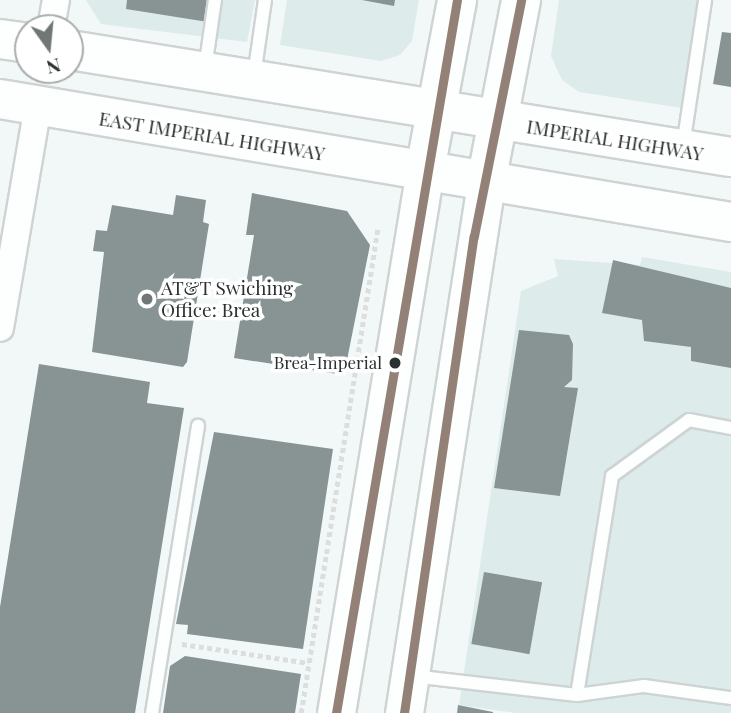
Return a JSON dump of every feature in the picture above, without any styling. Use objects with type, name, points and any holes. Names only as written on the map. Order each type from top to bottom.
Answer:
[{"type":"main road","points":[[336,713],[425,170],[457,0]]},
{"type":"main road","points":[[404,713],[487,177],[500,122],[521,0]]},
{"type":"main road","points":[[84,52],[436,110]]},
{"type":"main road","name":"EAST IMPERIAL HIGHWAY","points":[[0,99],[425,170],[487,177],[731,222]]},
{"type":"main road","name":"IMPERIAL HIGHWAY","points":[[436,110],[731,157]]},
{"type":"street","points":[[0,328],[38,106]]},
{"type":"lane","points":[[205,72],[215,0]]},
{"type":"lane","points":[[254,80],[265,0]]},
{"type":"lane","points":[[682,149],[705,0]]},
{"type":"lane","points":[[577,695],[612,476],[690,420],[731,428]]},
{"type":"lane","points":[[152,713],[198,426]]},
{"type":"lane","points":[[410,675],[577,695],[644,686],[731,698]]},
{"type":"path","points":[[301,713],[378,227]]},
{"type":"path","points":[[164,641],[309,663]]},
{"type":"shaded area","points":[[86,0],[255,0],[247,42],[101,24]]},
{"type":"shaded area","points":[[287,0],[419,0],[412,41],[400,55],[381,61],[280,45]]},
{"type":"shaded area","points":[[559,0],[700,0],[682,108],[579,92],[562,80],[551,56]]},
{"type":"shaded area","points":[[642,257],[731,272],[731,713],[516,713],[459,705],[521,291],[558,276],[554,259],[640,265]]},
{"type":"building","points":[[127,0],[212,0],[208,22],[126,9]]},
{"type":"building","points":[[362,0],[395,0],[394,6]]},
{"type":"building","points":[[722,32],[731,33],[731,87],[713,84]]},
{"type":"building","points":[[252,193],[347,211],[370,245],[344,375],[234,358],[254,235],[246,235]]},
{"type":"building","name":"AT&T Swiching Office: Brea","points":[[176,195],[206,200],[203,222],[209,224],[187,362],[183,367],[92,352],[104,252],[93,251],[96,230],[107,231],[112,205],[173,215]]},
{"type":"building","points":[[613,260],[731,288],[731,368],[691,361],[691,347],[644,341],[642,320],[602,313]]},
{"type":"building","points":[[519,330],[569,335],[573,344],[572,380],[564,387],[578,388],[560,496],[494,488]]},
{"type":"building","points":[[39,364],[150,382],[147,403],[184,408],[135,713],[0,713],[0,607]]},
{"type":"building","points":[[214,432],[333,449],[303,649],[187,634],[188,625],[176,624]]},
{"type":"building","points":[[484,572],[542,582],[529,654],[471,644]]},
{"type":"building","points":[[185,656],[301,674],[295,713],[163,713],[170,666]]},
{"type":"building","points":[[458,705],[493,712],[493,713],[457,713]]},
{"type":"transit line","points":[[336,713],[457,0]]},
{"type":"transit line","points":[[404,713],[474,236],[521,0]]},
{"type":"place","name":"AT&T Swiching Office: Brea","points":[[147,299]]},
{"type":"place","name":"Brea-Imperial","points":[[395,363]]}]
